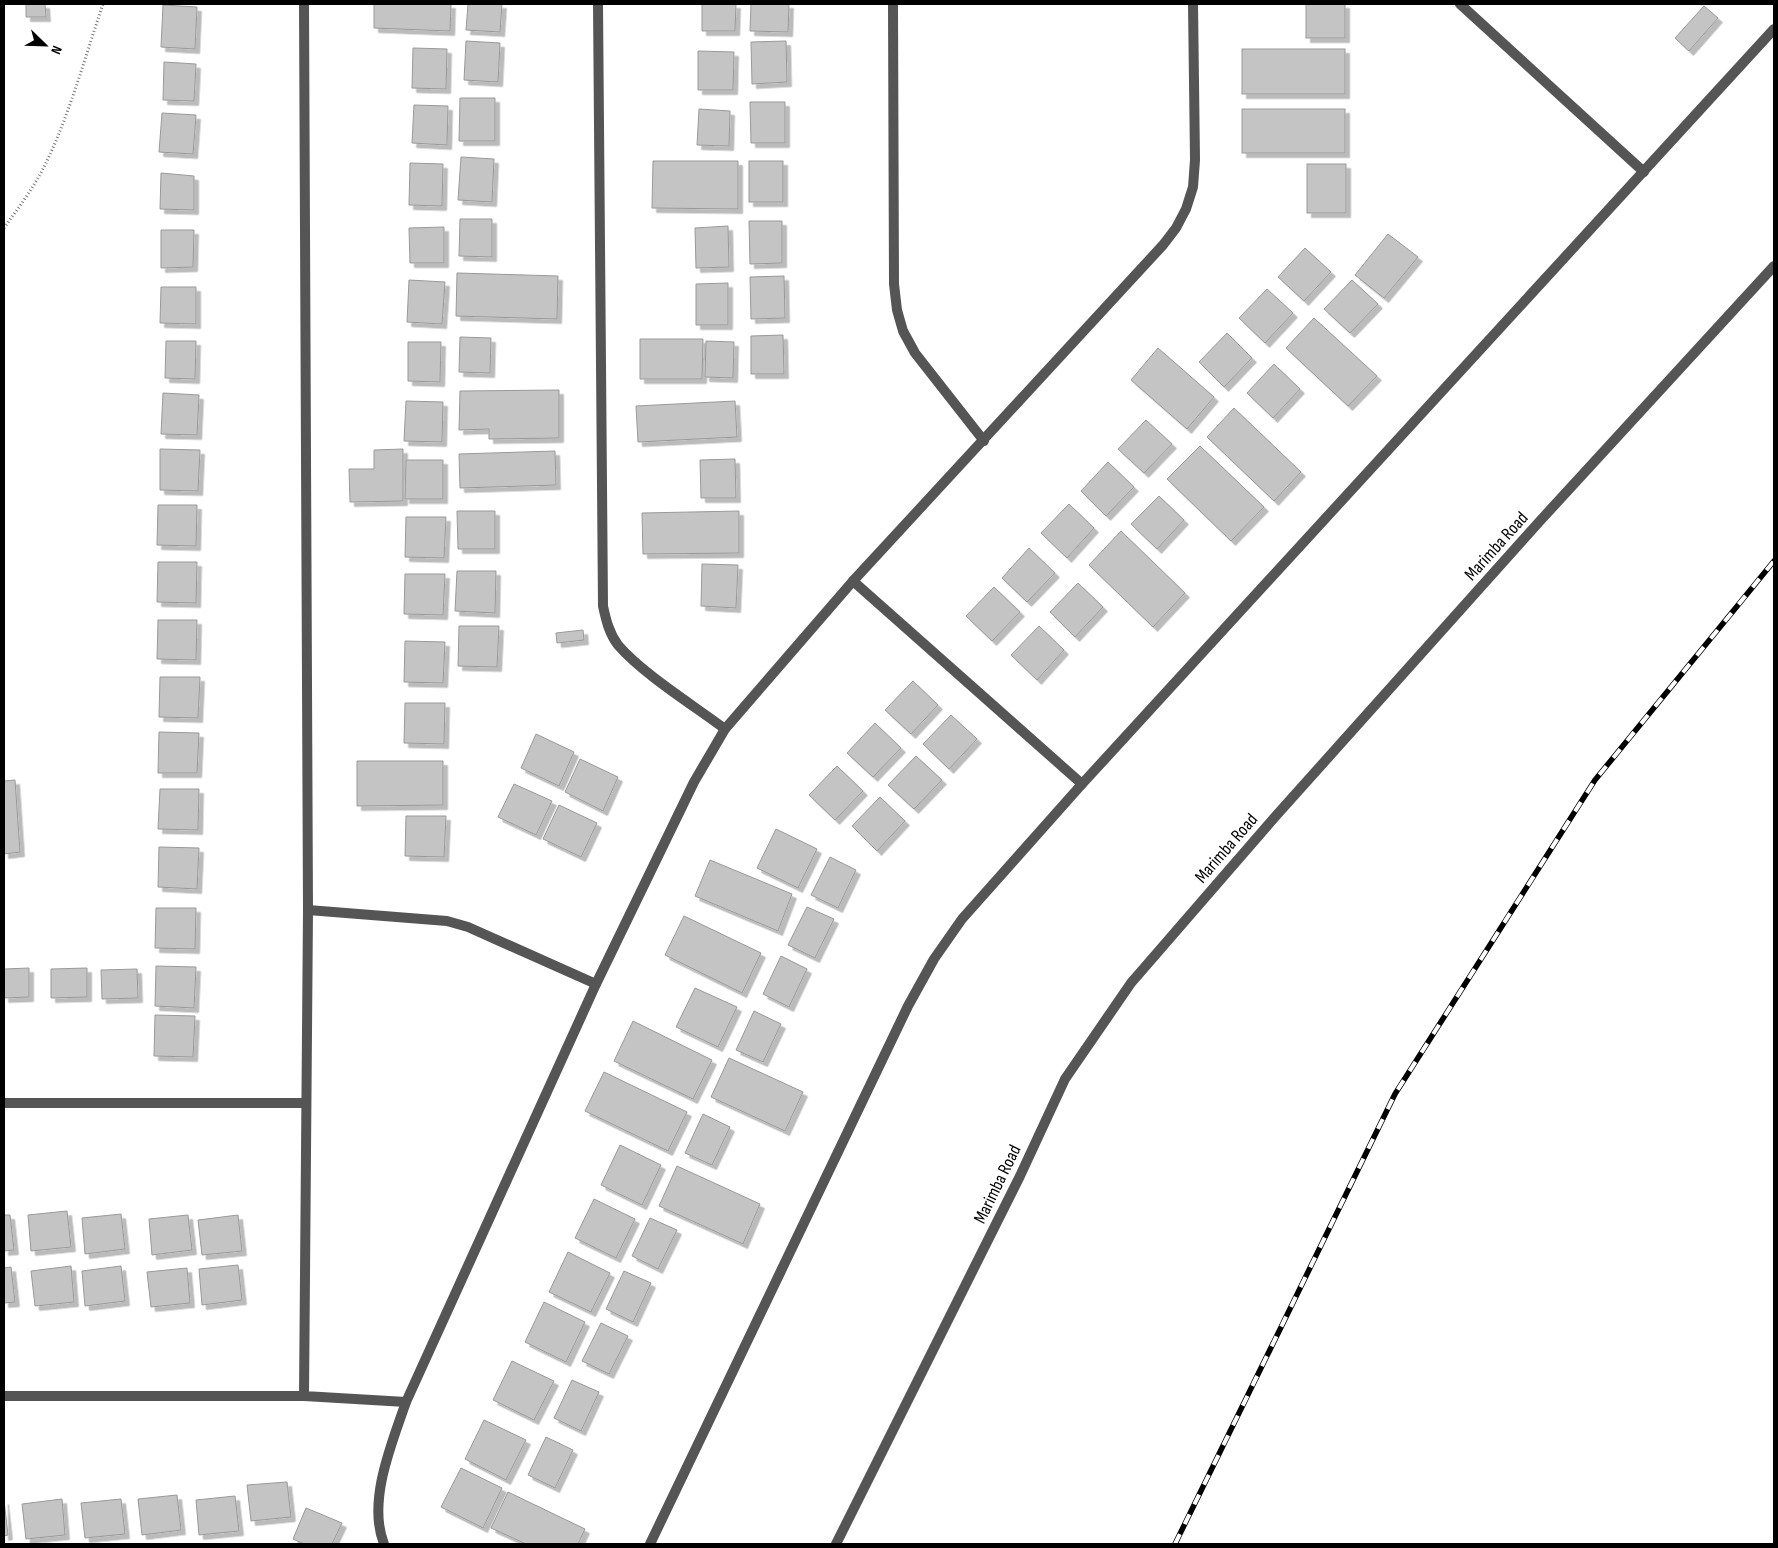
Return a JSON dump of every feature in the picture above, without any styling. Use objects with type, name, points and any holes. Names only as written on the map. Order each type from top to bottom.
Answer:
[{"type":"street","points":[[304,4],[308,910],[304,1396]]},
{"type":"street","points":[[598,4],[603,606],[607,627],[617,644],[628,655],[725,729]]},
{"type":"street","points":[[893,4],[894,284],[897,310],[903,331],[915,353],[984,441]]},
{"type":"street","points":[[384,1544],[379,1515],[381,1484],[388,1452],[406,1402],[596,984],[690,790],[725,729],[854,581],[1162,245],[1176,228],[1186,209],[1193,187],[1195,160],[1193,4]]},
{"type":"street","points":[[1460,4],[1644,172]]},
{"type":"street","points":[[650,1544],[908,1006],[934,959],[962,919],[1082,784],[1774,29]]},
{"type":"street","name":"Marimba Road","points":[[836,1544],[1020,1176],[1065,1079],[1131,983],[1274,818],[1546,515],[1774,266]]},
{"type":"street","points":[[854,581],[1082,784]]},
{"type":"street","points":[[308,910],[447,921],[468,927],[596,984]]},
{"type":"street","points":[[4,1103],[305,1103]]},
{"type":"street","points":[[4,1396],[304,1396],[406,1402]]},
{"type":"path","points":[[4,228],[26,197],[52,149],[103,4]]},
{"type":"building","points":[[26,4],[45,4],[46,17],[26,17]]},
{"type":"building","points":[[374,4],[451,4],[450,31],[374,28]]},
{"type":"building","points":[[468,4],[502,4],[500,32],[466,30]]},
{"type":"building","points":[[702,4],[736,4],[735,31],[702,31]]},
{"type":"building","points":[[751,4],[789,4],[788,32],[750,31]]},
{"type":"building","points":[[1306,4],[1345,4],[1345,38],[1306,38]]},
{"type":"building","points":[[163,5],[197,7],[195,49],[161,47]]},
{"type":"building","points":[[1704,6],[1718,18],[1689,51],[1675,38]]},
{"type":"building","points":[[466,41],[500,43],[498,82],[464,80]]},
{"type":"building","points":[[786,41],[787,82],[752,84],[751,42]]},
{"type":"building","points":[[413,48],[447,49],[446,89],[412,88]]},
{"type":"building","points":[[1242,49],[1345,49],[1345,94],[1242,94]]},
{"type":"building","points":[[698,51],[734,52],[733,90],[698,90]]},
{"type":"building","points":[[164,62],[196,64],[194,101],[163,100]]},
{"type":"building","points":[[460,98],[495,98],[495,141],[459,141]]},
{"type":"building","points":[[750,102],[785,102],[785,143],[751,143]]},
{"type":"building","points":[[414,105],[448,106],[447,145],[412,143]]},
{"type":"building","points":[[699,109],[730,111],[729,146],[697,145]]},
{"type":"building","points":[[1242,109],[1345,109],[1345,153],[1242,153]]},
{"type":"building","points":[[162,113],[196,115],[193,154],[159,152]]},
{"type":"building","points":[[461,157],[494,159],[492,202],[458,200]]},
{"type":"building","points":[[653,161],[738,161],[738,209],[652,208]]},
{"type":"building","points":[[749,161],[783,161],[783,202],[749,202]]},
{"type":"building","points":[[410,163],[443,164],[442,206],[409,205]]},
{"type":"building","points":[[1307,164],[1346,164],[1346,213],[1307,213]]},
{"type":"building","points":[[161,173],[194,176],[194,210],[160,209]]},
{"type":"building","points":[[460,219],[492,219],[492,257],[459,256]]},
{"type":"building","points":[[749,221],[782,221],[782,263],[750,264]]},
{"type":"building","points":[[728,226],[729,267],[696,268],[695,228]]},
{"type":"building","points":[[444,227],[444,263],[410,263],[409,228]]},
{"type":"building","points":[[161,230],[194,230],[193,267],[161,268]]},
{"type":"building","points":[[1388,234],[1418,257],[1384,298],[1355,275]]},
{"type":"building","points":[[1305,248],[1331,272],[1304,301],[1278,277]]},
{"type":"building","points":[[457,273],[558,276],[557,319],[456,316]]},
{"type":"building","points":[[784,276],[785,318],[751,319],[750,277]]},
{"type":"building","points":[[409,280],[445,282],[442,324],[407,322]]},
{"type":"building","points":[[1352,280],[1378,304],[1350,333],[1324,309]]},
{"type":"building","points":[[728,283],[728,325],[696,325],[696,284]]},
{"type":"building","points":[[161,287],[196,287],[196,324],[160,323]]},
{"type":"building","points":[[1267,289],[1293,313],[1265,343],[1239,318]]},
{"type":"building","points":[[1314,318],[1377,376],[1348,406],[1286,348]]},
{"type":"building","points":[[1227,333],[1252,358],[1224,387],[1199,362]]},
{"type":"building","points":[[783,335],[784,374],[751,374],[751,336]]},
{"type":"building","points":[[460,337],[491,338],[490,373],[459,372]]},
{"type":"building","points":[[640,339],[703,339],[702,379],[640,379]]},
{"type":"building","points":[[166,341],[196,341],[195,379],[165,378]]},
{"type":"building","points":[[706,341],[734,342],[733,378],[705,377]]},
{"type":"building","points":[[408,342],[441,342],[440,382],[408,381]]},
{"type":"building","points":[[1158,348],[1214,397],[1187,429],[1131,380]]},
{"type":"building","points":[[1274,364],[1300,389],[1273,418],[1247,393]]},
{"type":"building","points":[[559,390],[559,438],[489,439],[489,429],[459,430],[460,391]]},
{"type":"building","points":[[163,393],[199,395],[197,435],[161,434]]},
{"type":"building","points":[[406,401],[443,402],[442,442],[404,441]]},
{"type":"building","points":[[735,401],[737,437],[638,442],[636,406]]},
{"type":"building","points":[[1234,408],[1301,472],[1274,501],[1207,437]]},
{"type":"building","points":[[1146,420],[1172,444],[1144,473],[1118,449]]},
{"type":"building","points":[[1200,446],[1264,507],[1231,541],[1167,479]]},
{"type":"building","points":[[160,449],[200,450],[198,491],[160,490]]},
{"type":"building","points":[[403,449],[403,501],[350,502],[349,469],[374,469],[374,450]]},
{"type":"building","points":[[555,451],[556,485],[460,488],[459,454]]},
{"type":"building","points":[[735,459],[736,498],[701,498],[700,460]]},
{"type":"building","points":[[406,460],[443,460],[443,499],[405,499]]},
{"type":"building","points":[[1108,462],[1134,487],[1106,516],[1081,491]]},
{"type":"building","points":[[1159,496],[1184,520],[1157,549],[1131,524]]},
{"type":"building","points":[[1069,504],[1094,528],[1067,558],[1041,533]]},
{"type":"building","points":[[158,505],[197,505],[196,546],[157,545]]},
{"type":"building","points":[[457,511],[495,511],[495,549],[458,549]]},
{"type":"building","points":[[739,511],[739,553],[643,554],[642,513]]},
{"type":"building","points":[[406,517],[446,517],[444,558],[405,557]]},
{"type":"building","points":[[1121,531],[1185,593],[1153,627],[1089,565]]},
{"type":"building","points":[[1029,548],[1055,573],[1027,602],[1002,578]]},
{"type":"building","points":[[158,562],[197,562],[196,603],[157,602]]},
{"type":"building","points":[[702,564],[738,565],[736,608],[701,606]]},
{"type":"building","points":[[457,571],[496,571],[495,613],[455,611]]},
{"type":"building","points":[[405,574],[445,574],[443,615],[404,614]]},
{"type":"building","points":[[1078,583],[1103,607],[1075,637],[1050,612]]},
{"type":"building","points":[[994,587],[1020,612],[992,641],[966,616]]},
{"type":"building","points":[[158,620],[197,620],[196,660],[157,659]]},
{"type":"building","points":[[459,626],[499,626],[497,667],[458,666]]},
{"type":"building","points":[[1039,626],[1064,650],[1037,680],[1011,655]]},
{"type":"building","points":[[583,630],[584,640],[557,643],[556,633]]},
{"type":"building","points":[[405,641],[445,642],[443,683],[404,682]]},
{"type":"building","points":[[160,677],[200,677],[198,718],[159,717]]},
{"type":"building","points":[[913,681],[938,705],[911,734],[885,710]]},
{"type":"building","points":[[405,703],[445,703],[444,744],[404,743]]},
{"type":"building","points":[[951,715],[977,739],[949,769],[923,744]]},
{"type":"building","points":[[875,723],[901,748],[873,777],[847,753]]},
{"type":"building","points":[[159,732],[199,733],[197,773],[158,773]]},
{"type":"building","points":[[536,734],[574,752],[559,786],[521,768]]},
{"type":"building","points":[[916,756],[942,780],[914,809],[888,785]]},
{"type":"building","points":[[580,759],[618,777],[603,811],[565,792]]},
{"type":"building","points":[[357,761],[443,761],[443,805],[357,806]]},
{"type":"building","points":[[837,766],[863,791],[835,820],[809,795]]},
{"type":"building","points":[[15,780],[20,852],[4,854],[4,781]]},
{"type":"building","points":[[514,784],[552,801],[536,835],[498,817]]},
{"type":"building","points":[[160,789],[199,789],[198,830],[158,829]]},
{"type":"building","points":[[880,797],[905,821],[877,851],[852,826]]},
{"type":"building","points":[[559,805],[597,823],[581,857],[543,839]]},
{"type":"building","points":[[406,816],[446,816],[444,857],[405,856]]},
{"type":"building","points":[[776,829],[817,849],[798,888],[757,868]]},
{"type":"building","points":[[159,847],[199,848],[197,889],[158,887]]},
{"type":"building","points":[[830,857],[856,870],[838,908],[811,895]]},
{"type":"building","points":[[710,860],[792,894],[778,931],[695,896]]},
{"type":"building","points":[[807,907],[834,919],[815,958],[788,945]]},
{"type":"building","points":[[156,908],[196,908],[195,949],[155,948]]},
{"type":"building","points":[[684,916],[761,953],[742,993],[665,955]]},
{"type":"building","points":[[781,956],[807,969],[789,1007],[763,994]]},
{"type":"building","points":[[156,966],[196,967],[194,1008],[155,1006]]},
{"type":"building","points":[[29,968],[29,997],[4,998],[4,969]]},
{"type":"building","points":[[87,968],[87,997],[51,998],[51,969]]},
{"type":"building","points":[[137,969],[138,998],[102,999],[101,970]]},
{"type":"building","points":[[695,988],[737,1007],[718,1047],[676,1027]]},
{"type":"building","points":[[754,1011],[781,1024],[763,1062],[736,1050]]},
{"type":"building","points":[[155,1015],[195,1016],[193,1057],[154,1056]]},
{"type":"building","points":[[633,1021],[712,1060],[693,1099],[614,1061]]},
{"type":"building","points":[[729,1058],[803,1092],[785,1131],[711,1097]]},
{"type":"building","points":[[604,1072],[687,1112],[668,1151],[585,1111]]},
{"type":"building","points":[[703,1114],[730,1127],[712,1165],[685,1153]]},
{"type":"building","points":[[620,1145],[661,1165],[642,1205],[601,1185]]},
{"type":"building","points":[[677,1166],[760,1204],[743,1244],[659,1206]]},
{"type":"building","points":[[594,1199],[635,1219],[616,1258],[575,1238]]},
{"type":"building","points":[[67,1211],[71,1247],[31,1251],[28,1215]]},
{"type":"building","points":[[121,1214],[125,1249],[85,1254],[82,1218]]},
{"type":"building","points":[[4,1215],[10,1215],[14,1250],[4,1251]]},
{"type":"building","points":[[188,1215],[192,1250],[152,1255],[149,1219]]},
{"type":"building","points":[[238,1215],[242,1251],[202,1255],[198,1220]]},
{"type":"building","points":[[650,1218],[677,1230],[658,1269],[632,1256]]},
{"type":"building","points":[[568,1252],[610,1273],[591,1312],[549,1292]]},
{"type":"building","points":[[238,1265],[242,1300],[202,1305],[199,1269]]},
{"type":"building","points":[[71,1266],[74,1302],[35,1306],[31,1271]]},
{"type":"building","points":[[121,1266],[125,1301],[85,1306],[82,1271]]},
{"type":"building","points":[[11,1267],[15,1302],[4,1303],[4,1268]]},
{"type":"building","points":[[187,1268],[190,1303],[151,1307],[147,1272]]},
{"type":"building","points":[[624,1271],[651,1283],[633,1322],[606,1309]]},
{"type":"building","points":[[544,1302],[585,1322],[566,1362],[525,1342]]},
{"type":"building","points":[[601,1323],[628,1336],[609,1374],[582,1361]]},
{"type":"building","points":[[512,1361],[554,1381],[534,1420],[493,1400]]},
{"type":"building","points":[[572,1380],[599,1392],[581,1431],[554,1418]]},
{"type":"building","points":[[484,1420],[526,1440],[506,1480],[465,1459]]},
{"type":"building","points":[[546,1437],[573,1450],[555,1488],[528,1475]]},
{"type":"building","points":[[461,1468],[502,1488],[483,1528],[441,1507]]},
{"type":"building","points":[[287,1482],[291,1517],[251,1521],[247,1485]]},
{"type":"building","points":[[508,1492],[585,1529],[578,1544],[526,1544],[491,1528]]},
{"type":"building","points":[[177,1495],[181,1530],[142,1535],[138,1499]]},
{"type":"building","points":[[235,1496],[239,1531],[199,1535],[196,1500]]},
{"type":"building","points":[[62,1499],[65,1535],[26,1539],[22,1504]]},
{"type":"building","points":[[121,1499],[125,1534],[85,1538],[81,1503]]},
{"type":"building","points":[[4,1500],[8,1535],[4,1536]]},
{"type":"building","points":[[306,1508],[342,1523],[332,1544],[304,1544],[293,1539]]},
{"type":"railway","points":[[1175,1544],[1395,1094],[1595,780],[1774,561]]}]
